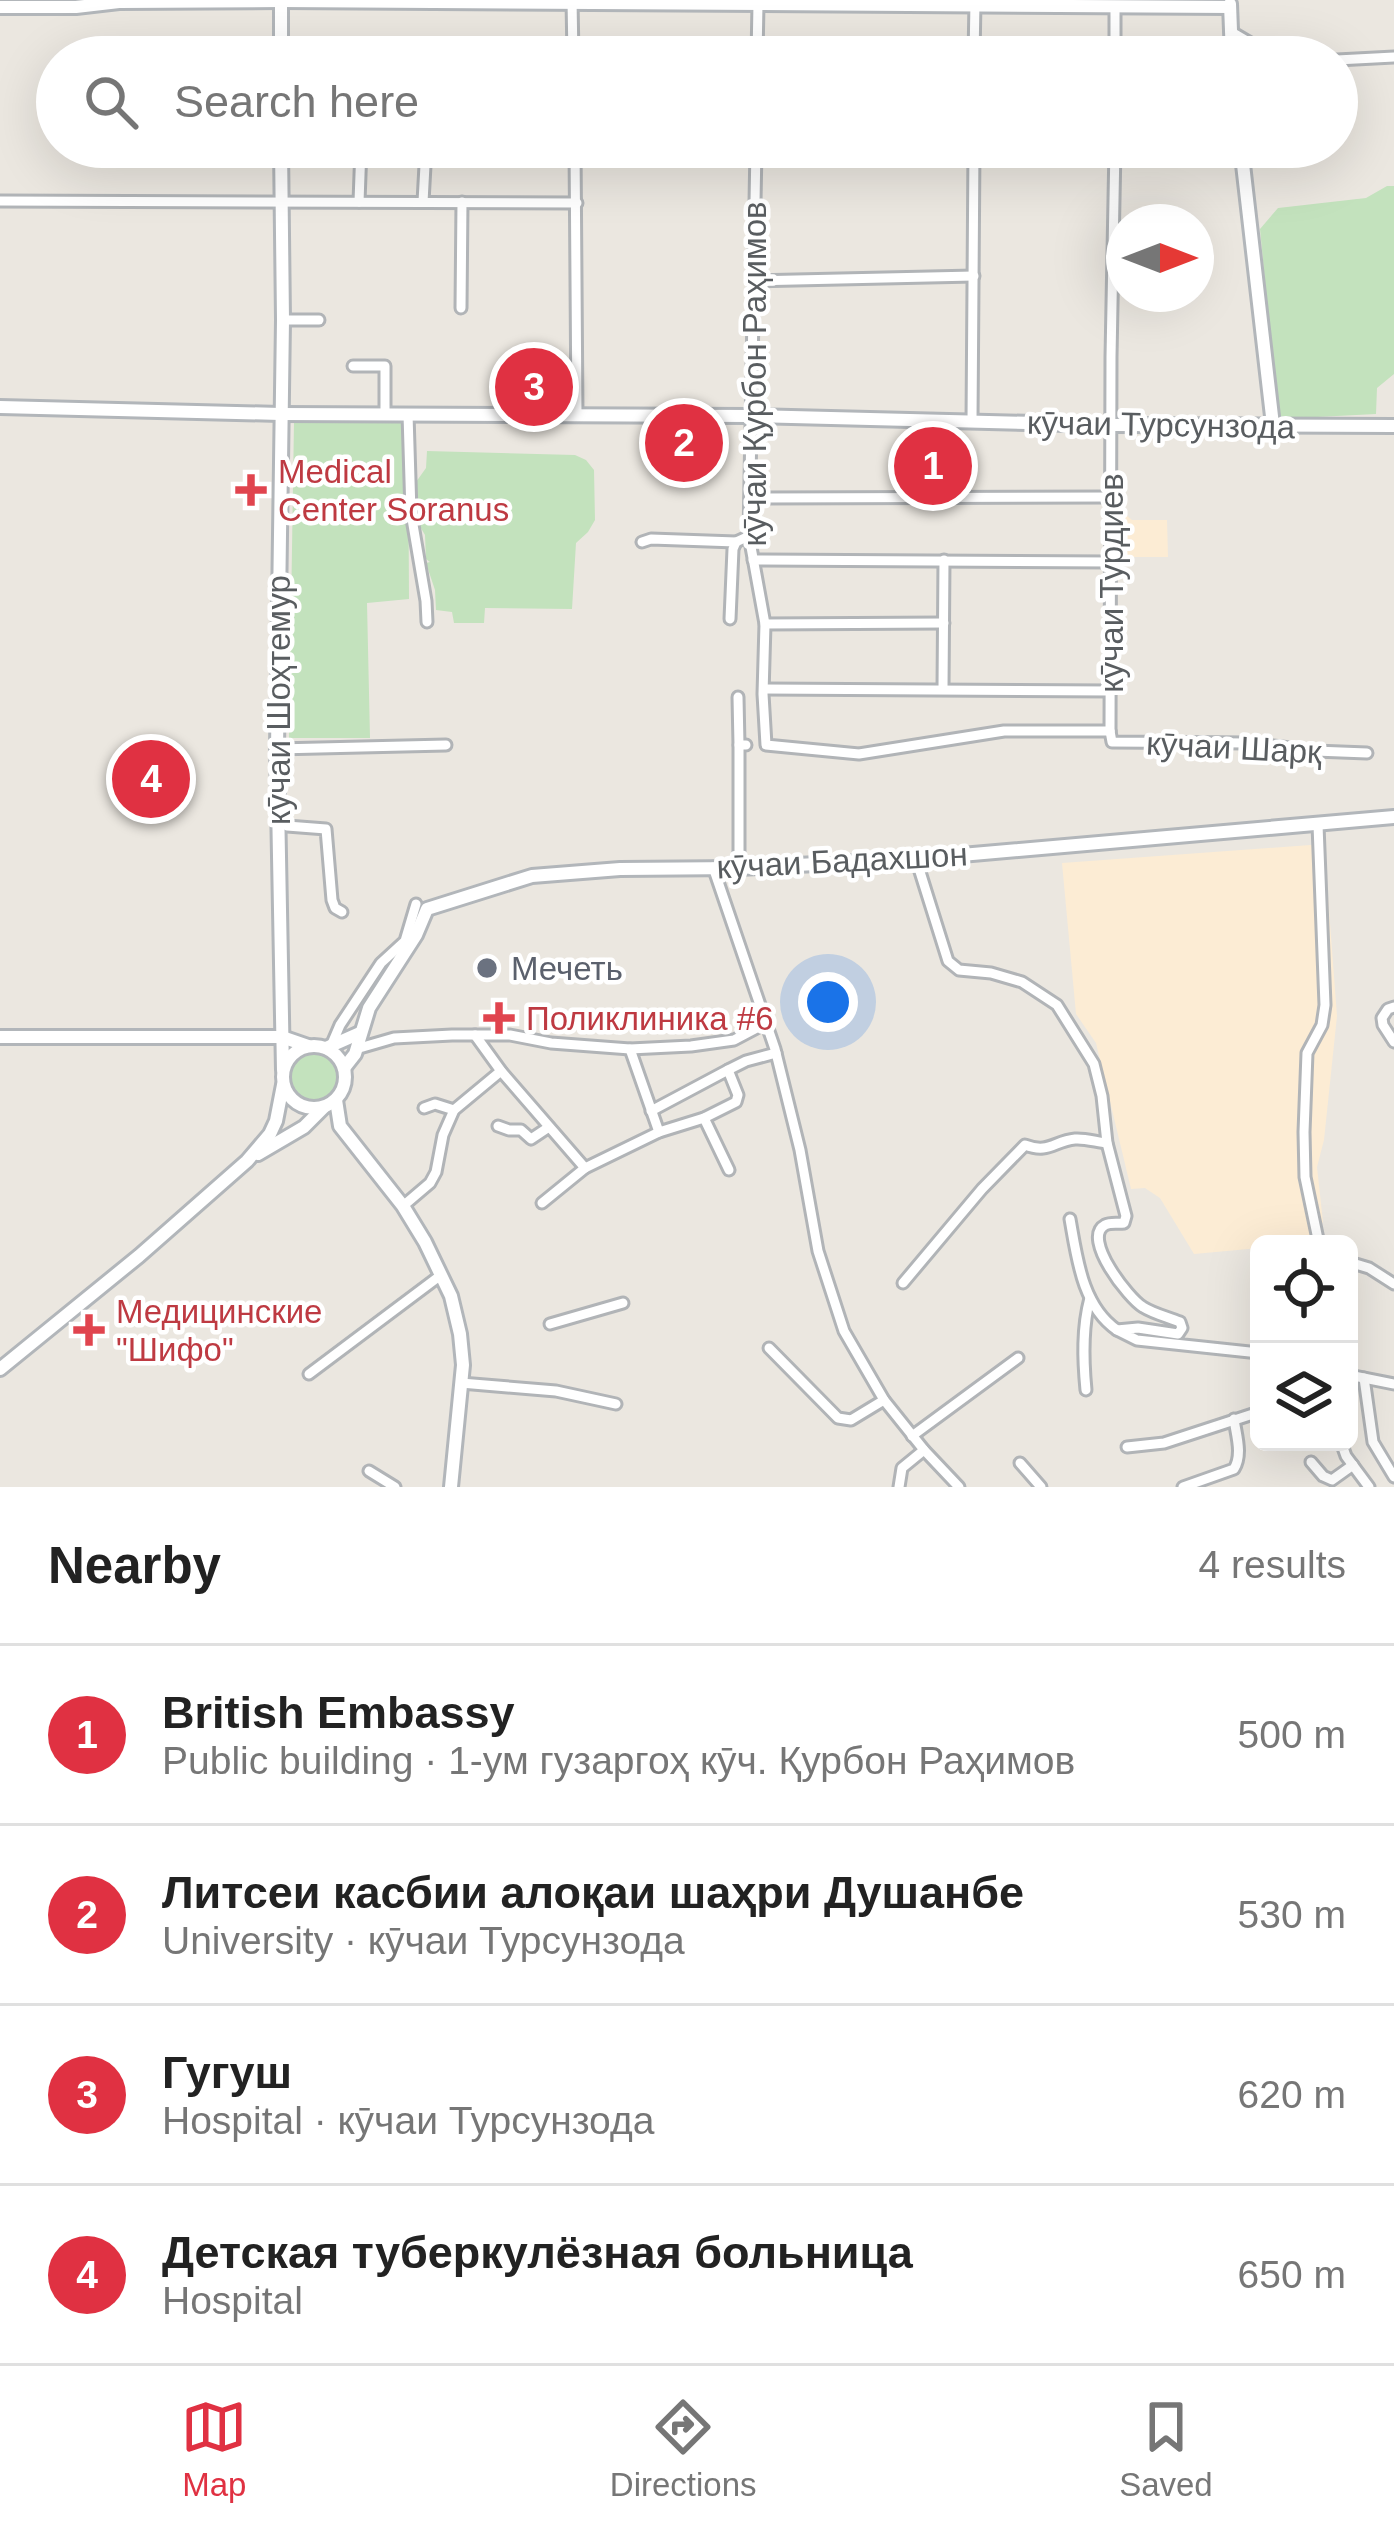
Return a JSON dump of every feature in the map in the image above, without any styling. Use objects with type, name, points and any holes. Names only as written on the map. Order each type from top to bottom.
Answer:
[{"type":"main road","points":[[281,1],[281,36]]},
{"type":"main road","points":[[0,7],[281,1],[1230,4],[1230,36]]},
{"type":"main road","name":"кӯчаи Шоҳтемур","points":[[281,168],[277,749],[283,1078]]},
{"type":"main road","points":[[1243,168],[1273,425]]},
{"type":"main road","name":"кӯчаи Турсунзода","points":[[0,407],[1394,426]]},
{"type":"main road","name":"кӯчаи Бадахшон","points":[[344,1068],[375,997],[416,935],[427,909],[532,876],[916,859],[1394,817]]},
{"type":"main road","points":[[0,1037],[282,1037],[329,1047],[361,1028]]},
{"type":"main road","points":[[0,1369],[140,1256],[247,1161],[270,1134],[291,1054],[308,1046]]},
{"type":"main road","points":[[247,1161],[304,1126],[344,1085],[344,1068],[329,1047]]},
{"type":"main road","points":[[283,1078],[289,1097],[299,1105],[311,1109],[330,1103]]},
{"type":"main road","points":[[330,1103],[340,1126],[403,1206],[451,1296],[460,1334],[461,1383],[451,1487]]},
{"type":"main road","points":[[304,1126],[328,1118],[340,1126]]},
{"type":"street","points":[[572,1],[573,36]]},
{"type":"street","points":[[974,36],[975,2]]},
{"type":"street","points":[[757,36],[758,4]]},
{"type":"street","points":[[1110,4],[1113,36]]},
{"type":"street","points":[[1230,31],[1238,36]]},
{"type":"street","points":[[1358,59],[1394,57]]},
{"type":"street","points":[[359,202],[360,168]]},
{"type":"street","points":[[423,202],[425,168]]},
{"type":"street","points":[[576,168],[578,413]]},
{"type":"street","name":"кӯчаи Қурбон Раҳимов","points":[[755,168],[749,536],[765,624],[766,745],[859,754],[1004,731],[1110,731]]},
{"type":"street","points":[[972,421],[974,168]]},
{"type":"street","name":"кӯчаи Турдиев","points":[[1110,731],[1115,168]]},
{"type":"street","points":[[0,201],[577,202]]},
{"type":"street","points":[[460,308],[463,202]]},
{"type":"street","points":[[752,281],[974,276]]},
{"type":"street","points":[[283,320],[319,320]]},
{"type":"street","points":[[353,366],[385,366],[385,414]]},
{"type":"street","points":[[409,414],[410,513],[427,622]]},
{"type":"street","points":[[750,498],[1111,497]]},
{"type":"street","points":[[642,542],[736,542],[749,536]]},
{"type":"street","name":"кӯчаи Қурбон Раҳимов","points":[[730,619],[736,542]]},
{"type":"street","points":[[753,560],[1111,562]]},
{"type":"street","points":[[944,560],[944,688]]},
{"type":"street","points":[[765,624],[944,623]]},
{"type":"street","points":[[764,688],[1111,691]]},
{"type":"street","points":[[738,697],[742,745],[739,868]]},
{"type":"street","name":"кӯчаи Шарқ","points":[[1110,731],[1112,742],[1249,742],[1315,752],[1367,753]]},
{"type":"street","points":[[277,749],[446,745]]},
{"type":"street","points":[[1317,1235],[1305,1177],[1304,1132],[1307,1053],[1322,1024],[1325,1005],[1318,825]]},
{"type":"street","points":[[287,826],[326,829],[332,900],[342,912]]},
{"type":"street","points":[[916,859],[944,951],[954,967],[1022,982],[1040,992],[1057,1005],[1094,1064],[1126,1220],[1101,1228],[1104,1258],[1115,1279],[1141,1306],[1180,1322],[1182,1328],[1178,1334],[1117,1330]]},
{"type":"street","points":[[713,867],[776,1053],[818,1251],[844,1331],[884,1400],[959,1487]]},
{"type":"street","points":[[329,1047],[381,963],[405,941],[416,904]]},
{"type":"street","points":[[1394,1007],[1382,1018],[1394,1042]]},
{"type":"street","points":[[356,1049],[394,1038],[476,1035],[630,1049],[691,1046],[734,1040],[766,1023]]},
{"type":"street","points":[[476,1035],[585,1168]]},
{"type":"street","points":[[630,1049],[659,1132]]},
{"type":"street","points":[[650,1112],[746,1060],[776,1053]]},
{"type":"street","points":[[542,1203],[585,1168],[738,1099],[728,1070]]},
{"type":"street","points":[[403,1206],[436,1172],[454,1110],[501,1071]]},
{"type":"street","points":[[424,1108],[435,1104],[454,1110]]},
{"type":"street","points":[[704,1118],[729,1170]]},
{"type":"street","points":[[498,1126],[521,1130],[531,1139],[549,1127]]},
{"type":"street","points":[[903,1283],[1025,1145],[1052,1148],[1074,1138],[1107,1143]]},
{"type":"street","points":[[1070,1220],[1090,1298],[1102,1318],[1117,1330],[1137,1340],[1250,1352]]},
{"type":"street","points":[[1358,1265],[1394,1284]]},
{"type":"street","points":[[309,1374],[441,1275]]},
{"type":"street","points":[[1086,1390],[1085,1318],[1090,1298]]},
{"type":"street","points":[[550,1324],[623,1304]]},
{"type":"street","points":[[769,1348],[838,1418],[851,1420],[884,1400]]},
{"type":"street","points":[[912,1436],[1018,1358]]},
{"type":"street","points":[[1358,1377],[1394,1384]]},
{"type":"street","points":[[1364,1378],[1373,1442],[1394,1477]]},
{"type":"street","points":[[461,1383],[556,1391],[616,1404]]},
{"type":"street","points":[[1127,1447],[1164,1444],[1250,1414]]},
{"type":"street","points":[[1183,1487],[1234,1468],[1239,1451],[1234,1418]]},
{"type":"street","points":[[899,1487],[902,1468],[924,1450]]},
{"type":"street","points":[[1344,1451],[1369,1487]]},
{"type":"street","points":[[1311,1462],[1332,1480],[1353,1466]]},
{"type":"street","points":[[1020,1463],[1041,1487]]},
{"type":"street","points":[[369,1472],[395,1487]]},
{"type":"shaded area","points":[[1115,505],[1132,520],[1167,520],[1168,557],[1117,557]]},
{"type":"shaded area","points":[[1324,844],[1337,1016],[1317,1167],[1323,1222],[1314,1235],[1250,1235],[1250,1249],[1194,1254],[1160,1198],[1145,1188],[1131,1189],[1096,1043],[1076,1014],[1062,863]]},
{"type":"green space","points":[[1394,186],[1394,374],[1377,388],[1376,414],[1278,419],[1260,229],[1278,208],[1366,198]]},
{"type":"green space","points":[[294,422],[408,422],[409,599],[367,603],[370,738],[289,738]]},
{"type":"green space","points":[[427,451],[575,455],[586,460],[594,470],[595,520],[576,543],[572,609],[485,608],[484,623],[454,623],[452,612],[436,610],[415,499]]},
{"type":"green space","points":[[313,1053],[330,1061],[338,1078],[330,1095],[313,1103],[296,1095],[288,1078],[296,1061]]},
{"type":"place","name":"Гугуш","points":[[534,387]]},
{"type":"place","name":"Литсеи касбии алоқаи шаҳри Душанбе","points":[[684,443]]},
{"type":"place","name":"British Embassy","points":[[933,466]]},
{"type":"place","name":"Medical Center Soranus","points":[[251,490]]},
{"type":"place","name":"Детская туберкулёзная больница","points":[[151,779]]},
{"type":"place","name":"Мечеть","points":[[487,968]]},
{"type":"place","name":"Поликлиника #6","points":[[499,1018]]},
{"type":"place","name":"Медицинские \"Шифо\"","points":[[89,1330]]}]
